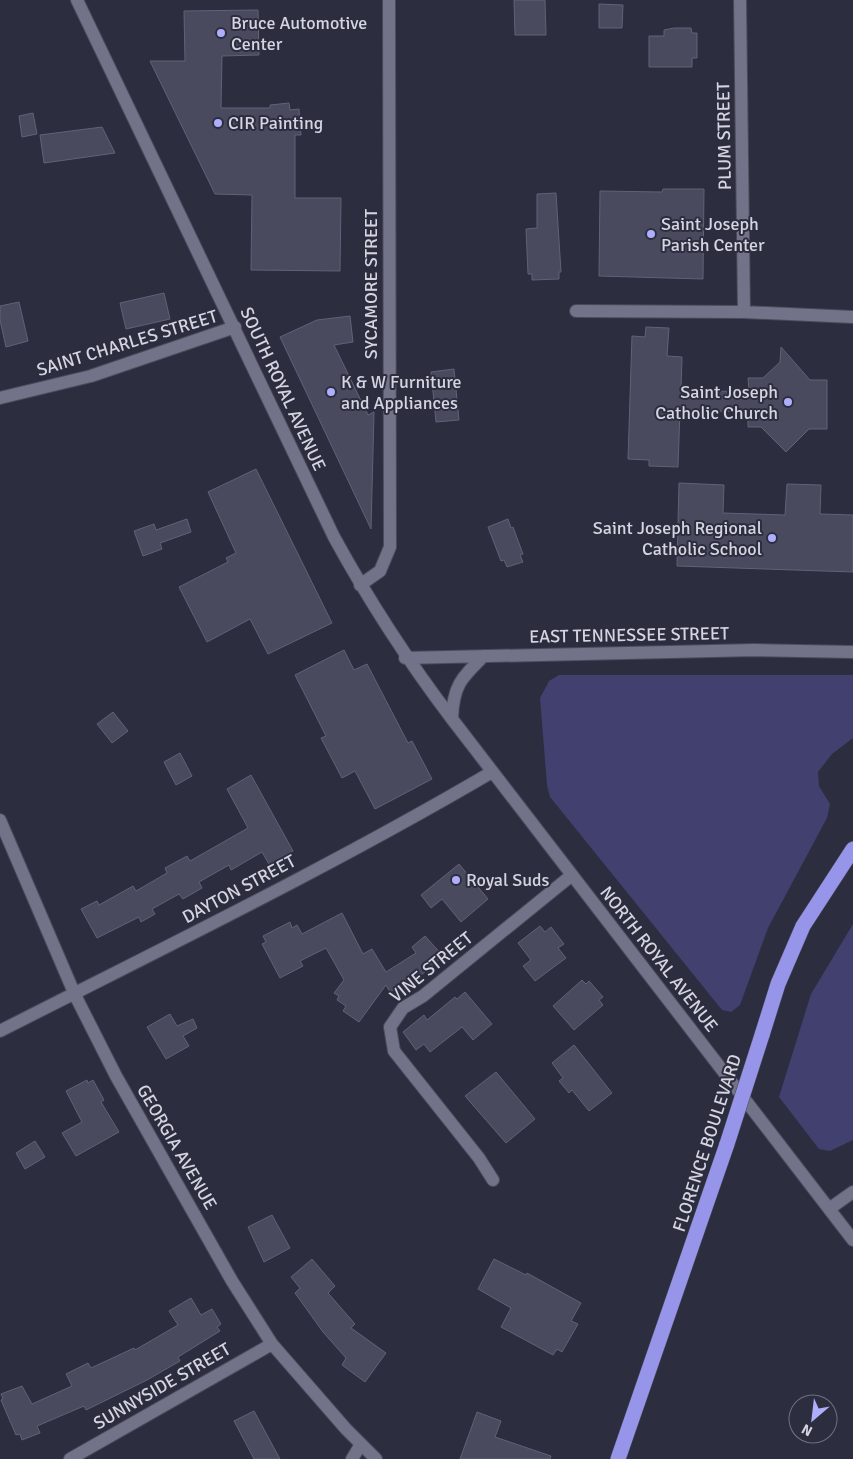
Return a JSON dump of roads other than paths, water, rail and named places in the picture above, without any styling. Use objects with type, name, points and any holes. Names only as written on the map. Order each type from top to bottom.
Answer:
[{"type":"highway","name":"FLORENCE BOULEVARD","points":[[618,1459],[727,1144],[778,984],[803,926],[853,849]]},
{"type":"street","name":"SOUTH ROYAL AVENUE","points":[[77,0],[334,537],[360,585],[405,658],[492,772]]},
{"type":"street","name":"SYCAMORE STREET","points":[[360,585],[380,571],[390,547],[389,0]]},
{"type":"street","name":"PLUM STREET","points":[[740,0],[744,312]]},
{"type":"street","points":[[576,311],[744,312],[853,317]]},
{"type":"street","name":"SAINT CHARLES STREET","points":[[0,398],[91,376],[235,327]]},
{"type":"street","name":"EAST TENNESSEE STREET","points":[[405,658],[756,650],[853,652]]},
{"type":"street","points":[[452,719],[452,697],[459,682],[484,656]]},
{"type":"street","name":"NORTH ROYAL AVENUE","points":[[492,772],[853,1240]]},
{"type":"street","name":"DAYTON STREET","points":[[0,1031],[75,995],[409,821],[492,772]]},
{"type":"street","name":"GEORGIA AVENUE","points":[[0,820],[75,995],[116,1076],[232,1281],[272,1344],[376,1459]]},
{"type":"street","name":"VINE STREET","points":[[493,1180],[479,1158],[394,1051],[390,1028],[403,1008],[424,996],[572,874]]},
{"type":"street","points":[[829,1209],[853,1192]]},
{"type":"street","name":"SUNNYSIDE STREET","points":[[70,1459],[272,1344]]},
{"type":"street","points":[[352,1459],[361,1444]]},
{"type":"place","name":"Bruce Automotive Center","points":[[221,33]]},
{"type":"place","name":"CIR Painting","points":[[218,123]]},
{"type":"place","name":"Saint Joseph Parish Center","points":[[651,234]]},
{"type":"place","name":"K & W Furniture and Appliances","points":[[331,392]]},
{"type":"place","name":"Saint Joseph Catholic Church","points":[[788,402]]},
{"type":"place","name":"Saint Joseph Regional Catholic School","points":[[772,538]]},
{"type":"place","name":"Royal Suds","points":[[456,880]]}]
